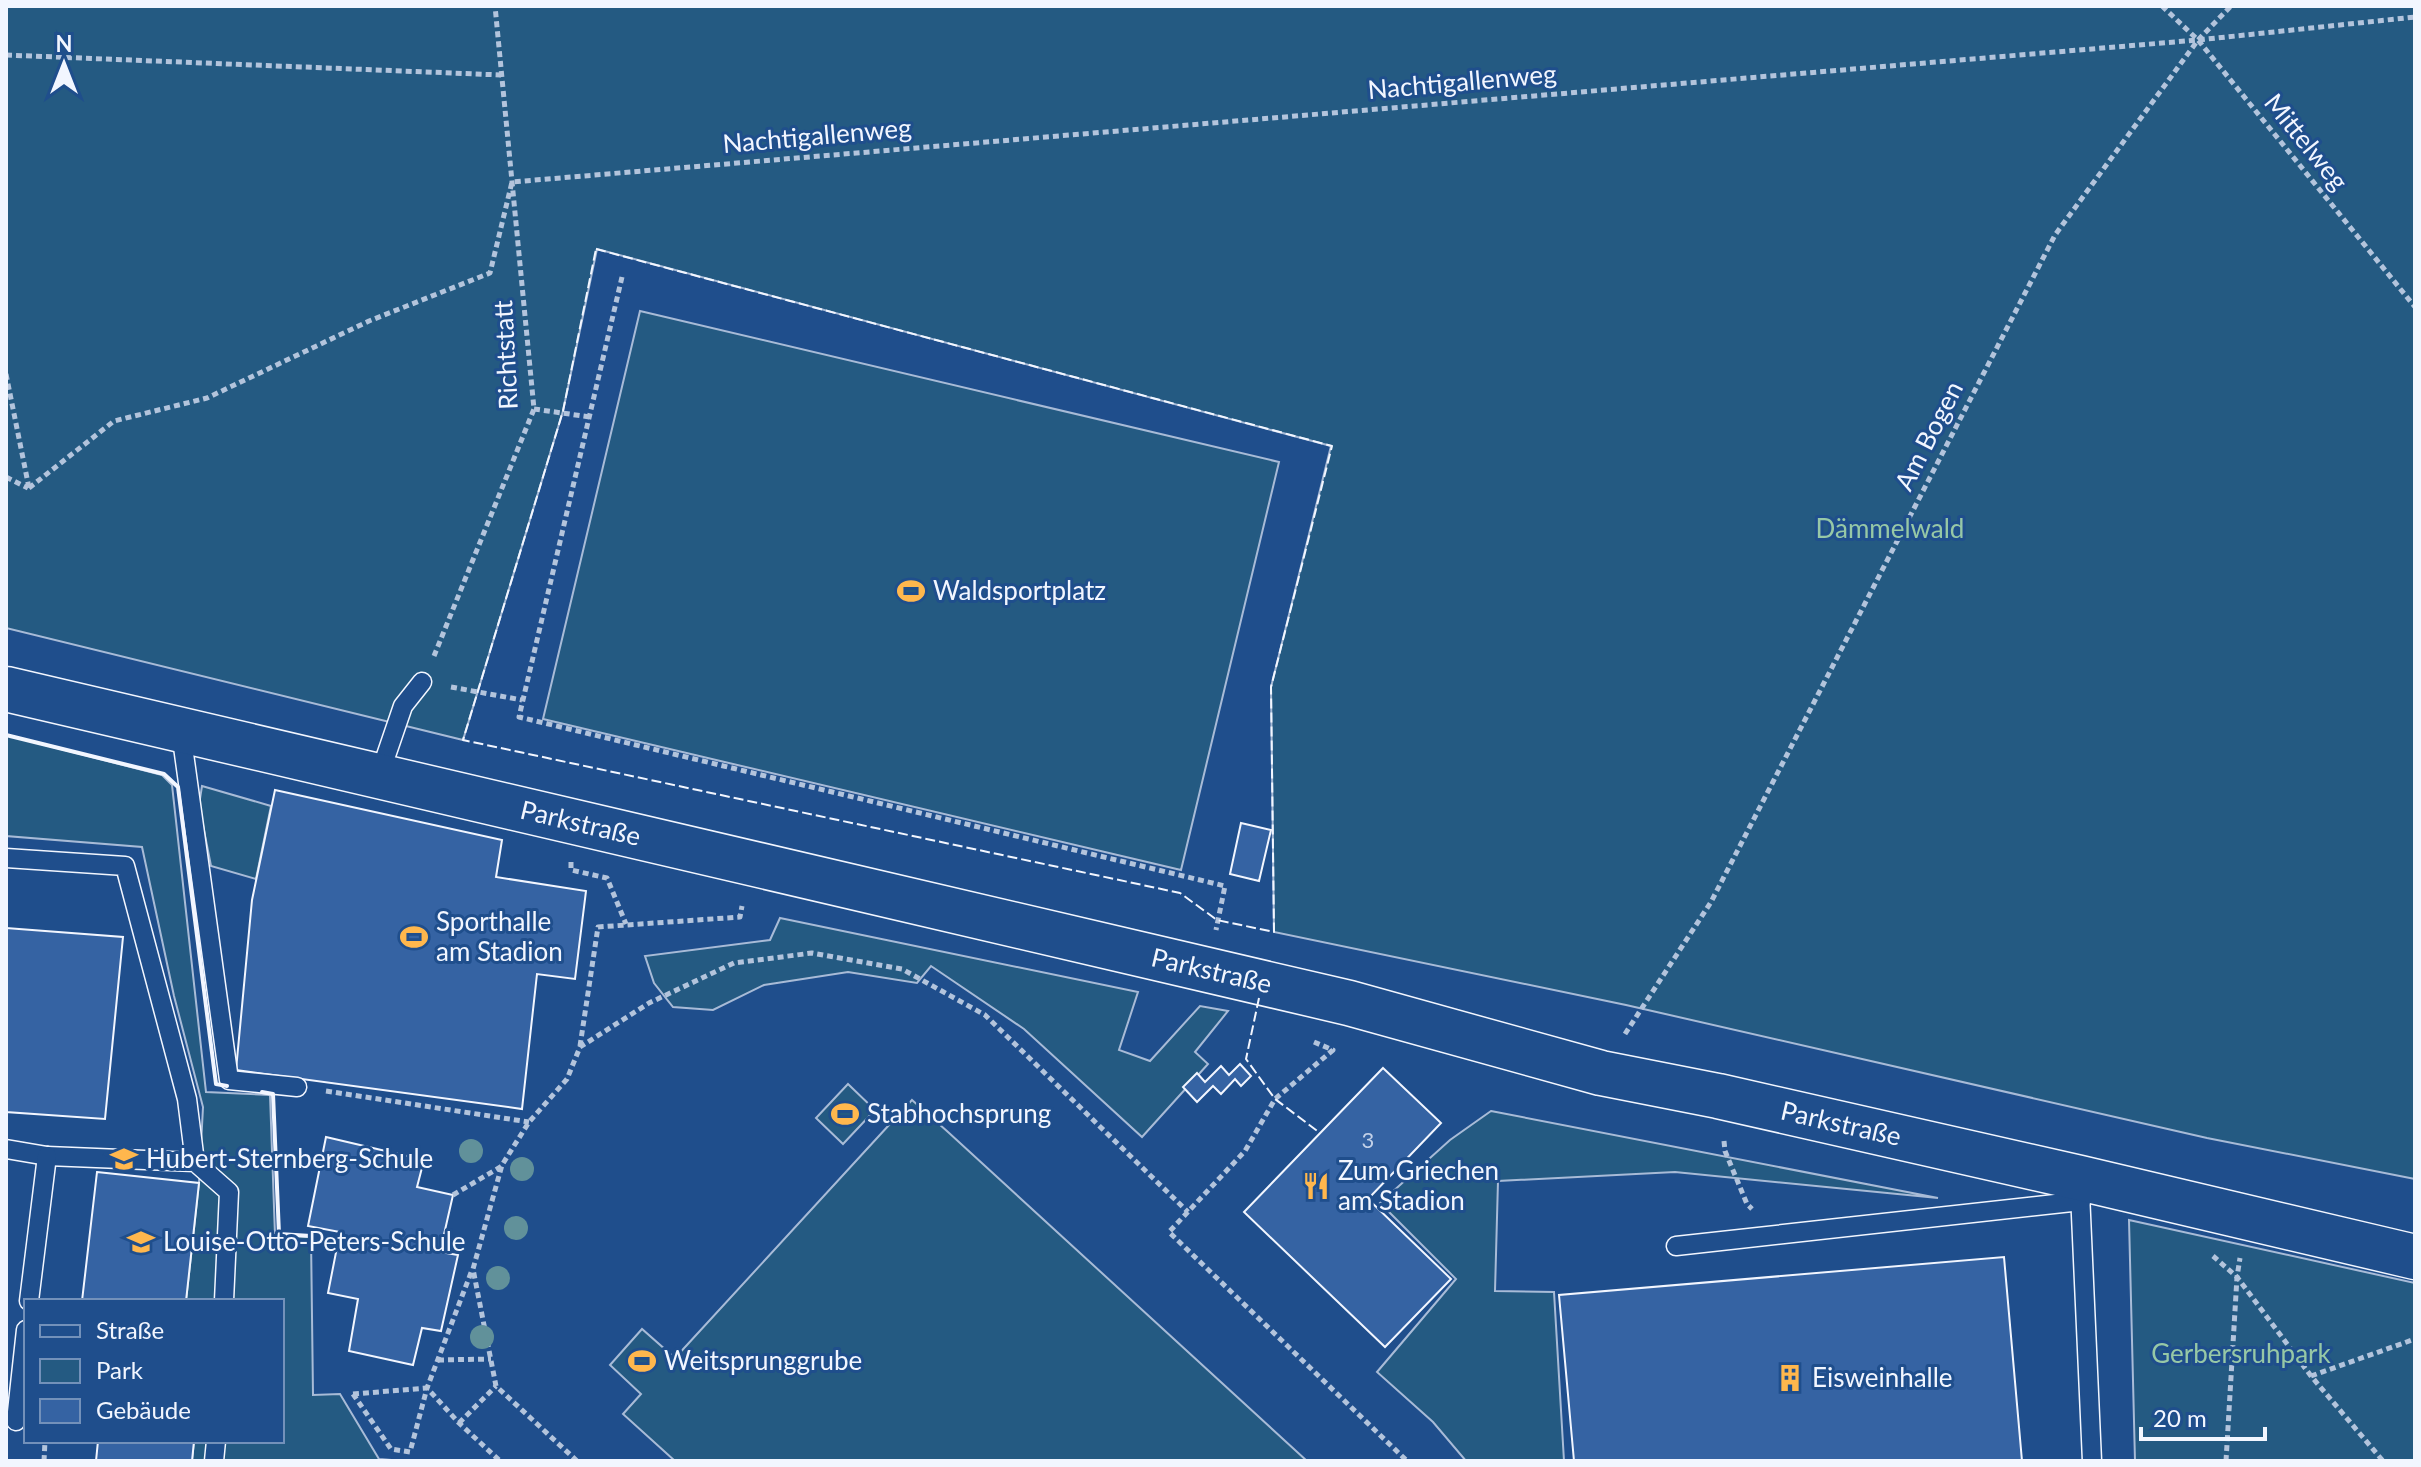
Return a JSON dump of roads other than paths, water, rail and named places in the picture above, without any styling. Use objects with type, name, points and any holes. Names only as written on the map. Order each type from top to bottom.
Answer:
[{"type":"street","name":"Parkstraße","points":[[6,689],[1336,1000],[1601,1073],[1718,1096],[2080,1190],[2247,1218],[2415,1257]]},
{"type":"lane","points":[[379,776],[403,706],[422,682]]},
{"type":"lane","points":[[180,729],[229,1080],[297,1087]]},
{"type":"lane","points":[[6,858],[125,866],[187,1099],[195,1162]]},
{"type":"lane","points":[[6,1149],[47,1156],[195,1162],[229,1192],[224,1299]]},
{"type":"lane","points":[[29,1299],[47,1156]]},
{"type":"lane","points":[[1676,1246],[2080,1190],[2092,1461]]},
{"type":"lane","points":[[16,1421],[24,1348]]},
{"type":"place","name":"Waldsportplatz","points":[[911,591]]},
{"type":"place","name":"Sporthalle am Stadion","points":[[414,937]]},
{"type":"place","name":"Stabhochsprung","points":[[845,1114]]},
{"type":"place","name":"Hubert-Sternberg-Schule","points":[[124,1159]]},
{"type":"place","name":"Zum Griechen am Stadion","points":[[1316,1186]]},
{"type":"place","name":"Louise-Otto-Peters-Schule","points":[[141,1242]]},
{"type":"place","name":"Weitsprunggrube","points":[[642,1361]]},
{"type":"place","name":"Eisweinhalle","points":[[1790,1378]]},
{"type":"park label","name":"Dämmelwald","points":[[1890,529]]},
{"type":"park label","name":"Gerbersruhpark","points":[[2241,1354]]}]
